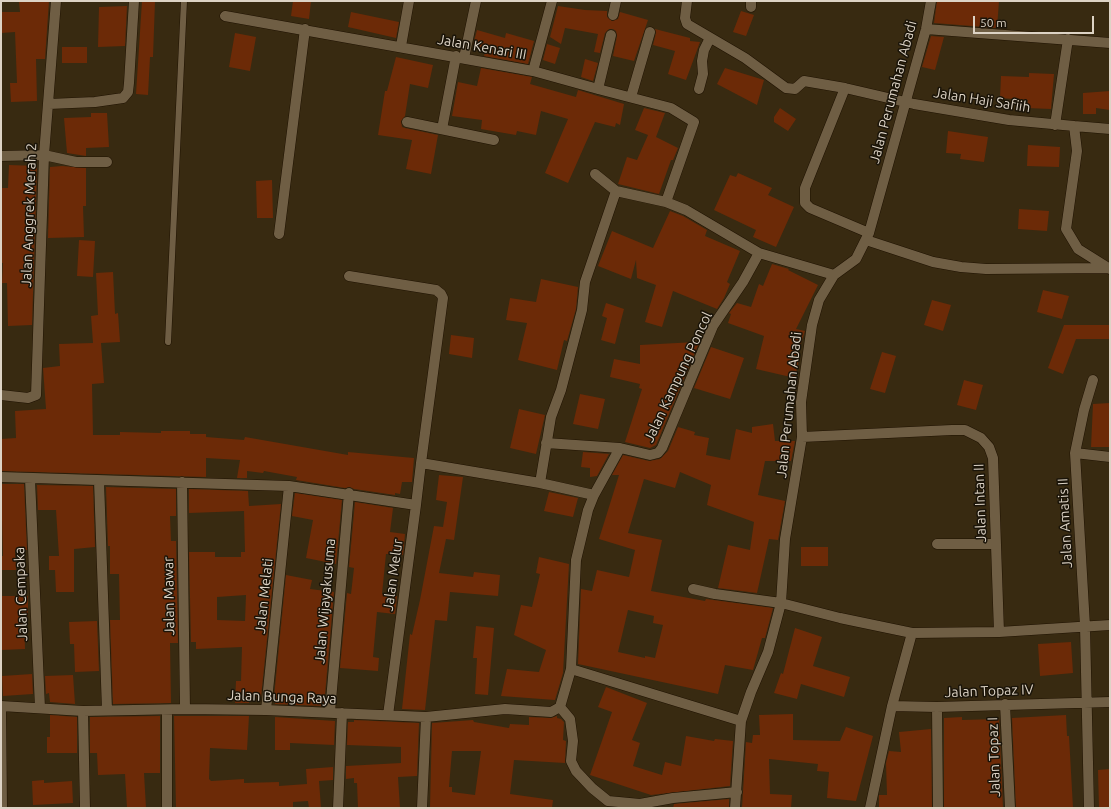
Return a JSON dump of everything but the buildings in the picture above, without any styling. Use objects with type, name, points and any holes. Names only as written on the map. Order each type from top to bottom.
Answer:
[{"type":"street","name":"Jalan Anggrek Merah 2","points":[[1,395],[28,398],[36,395],[44,155],[56,1]]},
{"type":"street","points":[[49,104],[123,98],[128,92],[134,1]]},
{"type":"street","points":[[401,46],[409,1]]},
{"type":"street","points":[[442,129],[476,1]]},
{"type":"street","points":[[533,71],[552,1]]},
{"type":"street","points":[[613,15],[616,1]]},
{"type":"street","points":[[687,1],[685,18],[687,24],[713,39],[704,50],[702,61],[703,74],[700,89]]},
{"type":"street","name":"Jalan Perumahan Abadi","points":[[735,808],[741,721],[750,692],[768,652],[781,604],[785,539],[802,437],[801,402],[812,325],[819,300],[834,275],[856,259],[868,237],[926,29],[931,1]]},
{"type":"street","name":"Jalan Kenari III","points":[[225,16],[401,46],[533,71],[671,108],[694,122],[666,202]]},
{"type":"street","points":[[279,234],[305,29]]},
{"type":"street","points":[[926,29],[1110,43]]},
{"type":"street","points":[[631,97],[650,32]]},
{"type":"street","points":[[598,89],[610,35]]},
{"type":"street","name":"Jalan Haji Safiih","points":[[713,39],[745,58],[786,88],[795,89],[804,81],[845,88],[906,102],[1009,120],[1055,125]]},
{"type":"street","points":[[1068,39],[1055,125],[1110,129]]},
{"type":"street","points":[[845,88],[805,188],[805,203],[810,208],[868,237],[933,262],[961,267],[986,269],[1108,268]]},
{"type":"street","points":[[407,122],[494,140]]},
{"type":"street","points":[[1074,126],[1077,151],[1066,229],[1078,249],[1108,268]]},
{"type":"street","points":[[1,156],[44,155],[76,162],[107,162]]},
{"type":"street","points":[[595,174],[616,191],[666,202],[686,210],[759,253],[834,275]]},
{"type":"street","points":[[540,483],[551,417],[561,390],[582,310],[585,282],[616,191]]},
{"type":"street","name":"Jalan Kampung Poncol","points":[[546,443],[620,448],[650,455],[658,453],[662,448],[713,326],[743,282],[759,253]]},
{"type":"street","name":"Jalan Melur","points":[[349,276],[436,290],[441,294],[443,302],[388,716]]},
{"type":"street","name":"Jalan Amatis II","points":[[1085,626],[1075,453],[1084,410],[1093,380]]},
{"type":"street","name":"Jalan Intan II","points":[[802,437],[965,430],[981,438],[989,447],[993,458],[999,632]]},
{"type":"street","points":[[620,448],[594,495],[588,510],[576,560],[571,669],[560,707],[570,719],[573,741],[571,761],[576,771],[592,788],[608,801],[640,804],[673,798],[737,792]]},
{"type":"street","points":[[1075,453],[1110,457]]},
{"type":"street","points":[[421,463],[540,483],[594,495]]},
{"type":"street","points":[[1,478],[290,486],[349,493],[416,505]]},
{"type":"street","name":"Jalan Cempaka","points":[[30,479],[40,708]]},
{"type":"street","points":[[99,481],[107,710]]},
{"type":"street","name":"Jalan Mawar","points":[[182,482],[185,709]]},
{"type":"street","name":"Jalan Melati","points":[[266,710],[290,486]]},
{"type":"street","name":"Jalan Wijayakusuma","points":[[330,712],[349,493]]},
{"type":"street","points":[[937,544],[996,544]]},
{"type":"street","points":[[693,589],[715,594],[781,604],[912,633],[999,632],[1110,625]]},
{"type":"street","points":[[1085,626],[1089,808]]},
{"type":"street","points":[[870,808],[892,706],[912,633]]},
{"type":"street","points":[[571,669],[741,721]]},
{"type":"street","name":"Jalan Topaz IV","points":[[892,706],[938,707],[1110,702]]},
{"type":"street","name":"Jalan Topaz I","points":[[1005,704],[1010,808]]},
{"type":"street","points":[[1,706],[2,808]]},
{"type":"street","name":"Jalan Bunga Raya","points":[[1,706],[83,711],[185,709],[266,710],[426,717],[505,709],[551,712],[560,707]]},
{"type":"street","points":[[938,707],[938,808]]},
{"type":"street","points":[[167,710],[168,808]]},
{"type":"street","points":[[83,711],[85,808]]},
{"type":"street","points":[[338,808],[342,713]]},
{"type":"street","points":[[422,808],[426,717]]},
{"type":"lane","points":[[168,342],[184,1]]}]
